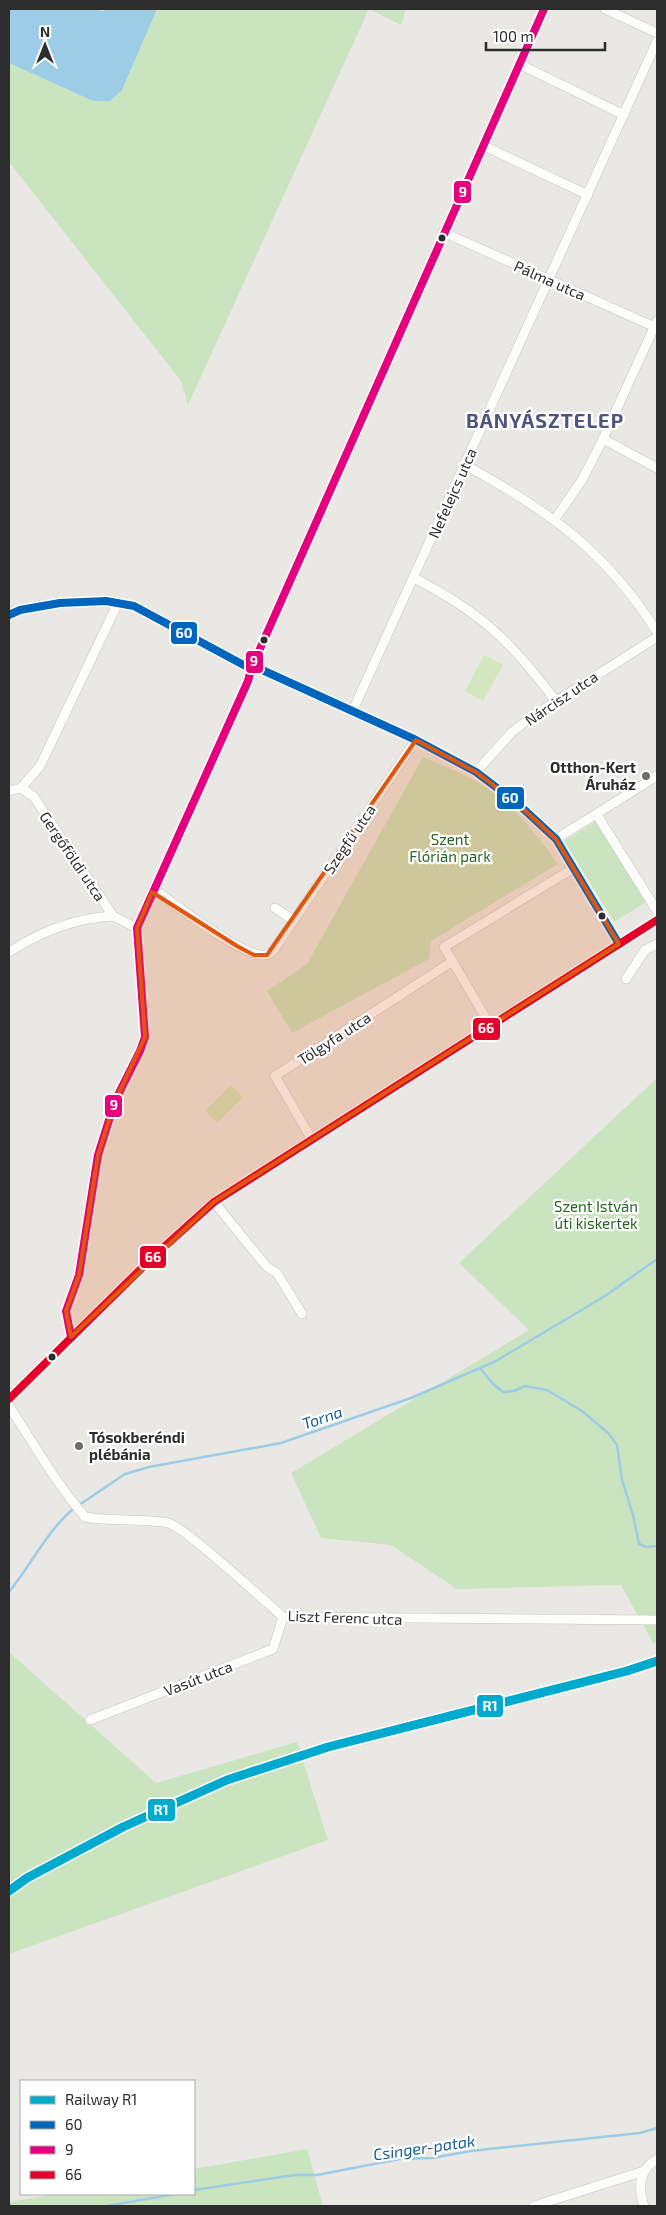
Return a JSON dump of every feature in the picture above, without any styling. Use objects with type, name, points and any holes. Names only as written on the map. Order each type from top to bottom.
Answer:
[{"type":"main road","points":[[9,1399],[194,1217],[214,1202],[311,1138],[657,920]]},
{"type":"street","points":[[71,1337],[66,1311],[79,1275],[98,1155],[115,1101],[145,1038],[137,928],[248,681],[251,669],[443,232],[544,9]]},
{"type":"street","points":[[605,9],[657,33]]},
{"type":"street","name":"Nefelejcs utca","points":[[353,710],[657,41]]},
{"type":"street","points":[[518,64],[624,115]]},
{"type":"street","points":[[482,145],[588,195]]},
{"type":"street","name":"Pálma utca","points":[[443,232],[549,280],[656,325]]},
{"type":"street","points":[[555,519],[582,480],[656,325]]},
{"type":"street","points":[[603,438],[657,468]]},
{"type":"street","points":[[465,465],[508,489],[555,519],[616,574],[639,602],[657,632]]},
{"type":"street","points":[[414,578],[471,610],[495,630],[516,651],[555,700]]},
{"type":"street","points":[[9,615],[20,610],[60,603],[106,601],[134,606],[251,669],[260,668],[353,710],[416,740],[476,772],[517,803],[556,839],[619,944]]},
{"type":"street","points":[[9,791],[22,788],[40,766],[118,603]]},
{"type":"street","name":"Nárcisz utca","points":[[476,772],[512,732],[555,700],[657,637]]},
{"type":"street","name":"Szegfű utca","points":[[152,892],[158,892],[237,946],[261,957],[273,951],[416,740]]},
{"type":"street","points":[[556,839],[657,776]]},
{"type":"street","name":"Gergőföldi utca","points":[[22,788],[34,797],[113,916],[137,928]]},
{"type":"street","points":[[597,814],[657,911]]},
{"type":"street","points":[[490,1025],[444,947],[574,868]]},
{"type":"street","points":[[275,908],[293,920]]},
{"type":"street","points":[[9,952],[64,925],[86,918],[113,916]]},
{"type":"street","points":[[626,979],[645,950],[657,944]]},
{"type":"street","name":"Tölgyfa utca","points":[[311,1138],[274,1076],[453,961]]},
{"type":"street","points":[[214,1202],[267,1267],[277,1273],[302,1314]]},
{"type":"street","name":"Liszt Ferenc utca","points":[[9,1406],[68,1497],[85,1516],[106,1521],[170,1523],[191,1536],[283,1617],[654,1620]]},
{"type":"street","name":"Vasút utca","points":[[90,1720],[273,1649],[283,1617]]},
{"type":"street","points":[[534,2206],[644,2170],[657,2159]]},
{"type":"street","points":[[644,2170],[640,2193],[644,2206]]},
{"type":"highlighted area","points":[[416,740],[476,772],[517,803],[556,839],[619,944],[214,1202],[71,1337],[66,1311],[79,1275],[98,1155],[115,1101],[145,1037],[137,928],[152,892],[237,946],[254,955],[267,955]]},
{"type":"green space","points":[[157,9],[369,9],[188,405],[181,381],[9,162],[9,63],[93,101],[122,90]]},
{"type":"green space","points":[[369,9],[406,9],[401,25]]},
{"type":"green space","points":[[484,655],[503,665],[483,701],[465,691]]},
{"type":"green space","name":"Szent Flórián park","points":[[423,757],[476,781],[500,798],[541,840],[558,864],[431,941],[429,959],[292,1033],[267,991],[307,964]]},
{"type":"green space","points":[[598,820],[648,901],[614,922],[564,841]]},
{"type":"green space","name":"Szent István úti kiskertek","points":[[657,1078],[657,1642],[653,1643],[621,1585],[457,1589],[391,1545],[321,1538],[291,1473],[529,1330],[459,1263]]},
{"type":"green space","points":[[231,1085],[243,1097],[217,1123],[205,1111]]},
{"type":"green space","points":[[9,1652],[156,1783],[297,1742],[328,1840],[9,1954]]},
{"type":"green space","points":[[307,2149],[323,2206],[9,2206],[9,2202],[50,2195],[195,2195],[195,2169]]},
{"type":"water","points":[[9,9],[91,9],[103,11],[106,9],[157,9],[122,90],[110,101],[93,101],[9,63]]},
{"type":"waterway","name":"Torna","points":[[79,1505],[125,1474],[149,1467],[281,1443],[411,1398],[496,1361],[605,1296],[657,1259]]},
{"type":"waterway","points":[[480,1368],[493,1384],[503,1392],[514,1391],[525,1386],[547,1390],[582,1411],[608,1433],[617,1445],[622,1480],[633,1515],[639,1544],[646,1547],[657,1546]]},
{"type":"waterway","name":"Torna","points":[[9,1592],[47,1538],[74,1508]]},
{"type":"waterway","name":"Csinger-patak","points":[[195,2190],[295,2175],[317,2175],[400,2159],[432,2158],[471,2151],[640,2133],[657,2128]]},
{"type":"waterway","name":"Csinger-patak","points":[[107,2206],[169,2195]]},
{"type":"rail line","name":"R1","points":[[9,1891],[27,1878],[123,1827],[227,1780],[328,1747],[627,1671],[657,1661]]},
{"type":"transit line","name":"9","points":[[71,1337],[66,1311],[79,1275],[98,1155],[115,1101],[145,1037],[137,928],[544,9]]},
{"type":"transit line","name":"60","points":[[9,615],[20,610],[60,603],[106,601],[134,606],[251,669],[260,669],[416,740],[476,772],[517,803],[556,839],[619,944]]},
{"type":"transit line","name":"66","points":[[9,1399],[154,1256],[214,1202],[657,920]]},
{"type":"place","name":"Otthon-Kert Áruház","points":[[646,776]]},
{"type":"place","name":"Tósokberéndi plébánia","points":[[79,1446]]},
{"type":"district","name":"BÁNYÁSZTELEP","points":[[545,420]]}]
